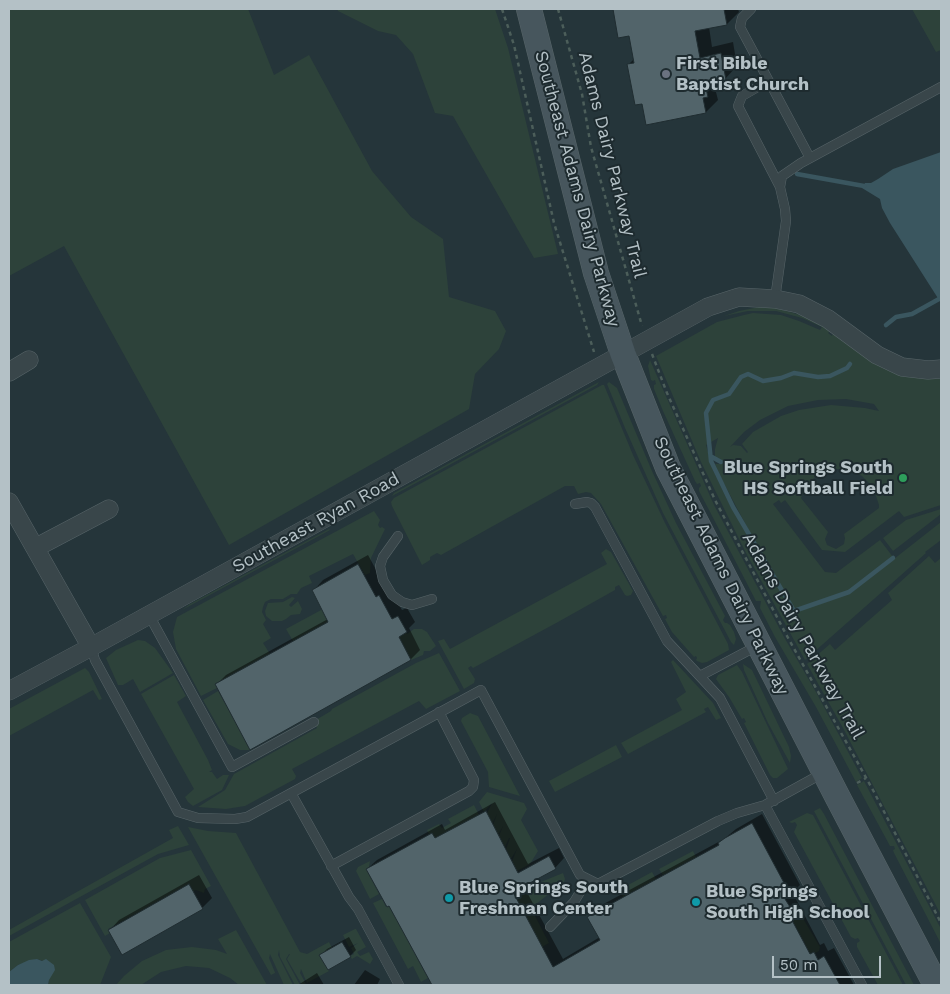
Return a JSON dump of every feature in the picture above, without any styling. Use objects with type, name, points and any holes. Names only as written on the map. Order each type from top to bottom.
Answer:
[{"type":"main road","name":"Southeast Adams Dairy Parkway","points":[[529,9],[596,273],[623,354],[668,468],[936,985]]},
{"type":"street","name":"Southeast Ryan Road","points":[[9,691],[708,307],[739,298],[775,299],[799,304],[828,318],[877,355],[902,367],[941,370]]},
{"type":"street","points":[[9,372],[29,360]]},
{"type":"street","points":[[9,502],[90,647]]},
{"type":"street","points":[[35,548],[109,509]]},
{"type":"lane","points":[[752,9],[744,14],[740,27],[810,158]]},
{"type":"lane","points":[[768,81],[742,96],[738,106],[780,187],[785,209],[786,221],[775,299]]},
{"type":"lane","points":[[780,187],[782,176],[790,169],[941,87]]},
{"type":"lane","points":[[575,504],[587,502],[591,503],[595,508],[667,640],[712,688],[724,706],[769,803],[862,985]]},
{"type":"lane","points":[[398,536],[383,557],[380,566],[383,580],[392,595],[402,602],[412,605],[432,599]]},
{"type":"lane","points":[[149,615],[232,767],[314,722]]},
{"type":"lane","points":[[700,676],[759,644]]},
{"type":"lane","points":[[90,647],[99,668],[178,812],[198,818],[235,819],[247,817],[481,690],[580,875],[598,884],[718,821],[769,803],[824,772]]},
{"type":"lane","points":[[331,866],[469,791],[473,787],[474,780],[439,712]]},
{"type":"lane","points":[[292,792],[331,866],[358,909],[399,985]]},
{"type":"lane","points":[[550,927],[574,902],[588,879]]},
{"type":"path","points":[[502,9],[514,45],[554,223],[596,358]]},
{"type":"path","name":"Adams Dairy Parkway Trail","points":[[558,9],[582,94],[591,147],[642,327]]},
{"type":"path","name":"Adams Dairy Parkway Trail","points":[[653,356],[715,500],[867,778],[941,923]]},
{"type":"path","points":[[857,783],[867,778]]},
{"type":"green space","points":[[9,9],[248,9],[274,75],[309,55],[372,171],[411,217],[443,239],[449,297],[495,311],[506,331],[499,349],[475,374],[469,409],[229,545],[64,246],[9,276]]},
{"type":"green space","points":[[337,9],[495,9],[508,48],[558,254],[534,258],[453,116],[435,113],[413,54],[396,35],[378,31]]},
{"type":"green space","points":[[912,9],[941,9],[941,50],[936,52]]},
{"type":"green space","points":[[759,307],[776,308],[807,317],[830,331],[828,333],[832,336],[833,333],[915,377],[941,379],[941,505],[904,517],[899,511],[845,552],[822,550],[785,500],[781,503],[779,500],[773,504],[825,572],[836,573],[880,540],[893,557],[848,592],[797,609],[795,609],[756,544],[720,476],[715,464],[721,464],[722,462],[715,458],[718,438],[706,445],[713,470],[729,503],[793,612],[852,592],[941,522],[941,540],[925,552],[805,660],[746,553],[701,462],[656,356],[717,322],[753,313],[781,315],[820,330],[822,327],[802,318],[776,311],[748,311],[724,316]],"holes":[[[846,399],[874,404],[879,411],[831,405],[799,410],[781,416],[753,432],[742,444],[747,453],[741,446],[733,445],[730,447],[744,432],[760,420],[788,406],[818,400]],[[829,470],[850,470],[862,476],[873,487],[879,508],[844,534],[844,544],[836,549],[827,545],[825,539],[828,532],[801,498],[805,489],[814,478]]]},
{"type":"green space","points":[[650,360],[714,505],[862,778],[856,782],[816,707],[775,637],[760,608],[761,601],[756,601],[699,491],[700,483],[697,484],[695,481],[654,389],[655,380],[651,380],[648,366]]},
{"type":"green space","points":[[599,382],[597,385],[392,496],[394,493]]},
{"type":"green space","points":[[609,382],[617,388],[676,523],[725,616],[723,620],[730,625],[734,632],[736,639],[734,645],[663,513],[625,428],[607,384]]},
{"type":"green space","points":[[604,385],[633,455],[665,523],[728,644],[729,650],[707,662],[697,661],[696,656],[694,657],[672,632],[665,619],[667,618],[666,615],[663,616],[601,504],[591,493],[578,494],[574,486],[565,486],[441,555],[437,553],[422,565],[392,506],[391,502],[394,498]]},
{"type":"green space","points":[[941,509],[941,514],[893,551],[883,538],[906,520]]},
{"type":"green space","points":[[374,511],[380,520],[378,525],[380,528],[385,529],[371,558],[370,573],[365,575],[353,554],[309,576],[312,583],[301,588],[297,594],[265,602],[262,612],[266,620],[263,624],[271,638],[263,643],[270,654],[215,684],[217,688],[201,696],[176,649],[173,632],[177,617]]},
{"type":"green space","points":[[330,530],[182,610],[190,604]]},
{"type":"green space","points":[[606,549],[611,552],[633,591],[631,595],[625,595],[619,585],[615,587],[615,590],[558,622],[473,668],[471,666],[468,668],[475,679],[474,683],[464,689],[438,641],[444,639],[450,649],[607,564],[601,553]]},
{"type":"green space","points":[[929,556],[935,563],[941,558],[941,915],[843,728],[807,664],[830,644],[835,650],[892,600],[888,593]]},
{"type":"green space","points":[[292,597],[295,598],[289,605],[291,607],[298,601],[302,609],[300,614],[291,615],[282,621],[272,621],[266,616],[265,611],[268,603],[283,602]]},
{"type":"green space","points":[[323,609],[328,622],[293,641],[286,629]]},
{"type":"green space","points":[[414,629],[422,629],[427,632],[436,646],[430,651],[424,651],[423,655],[411,660],[399,637]]},
{"type":"green space","points":[[138,640],[145,641],[155,648],[173,673],[140,692],[133,679],[123,685],[118,685],[106,658],[116,650]]},
{"type":"green space","points":[[439,653],[460,691],[426,709],[419,701],[292,769],[296,776],[295,779],[245,806],[226,809],[198,807],[225,790],[234,774],[317,728],[314,721],[332,709],[416,663]]},
{"type":"green space","points":[[673,660],[713,703],[721,718],[716,720],[708,707],[704,709],[706,712],[628,754],[621,743],[682,710],[676,699],[686,692],[671,662]]},
{"type":"green space","points":[[743,664],[752,670],[789,747],[790,763],[768,723]]},
{"type":"green space","points":[[737,665],[788,769],[777,778],[773,778],[770,775],[744,723],[746,722],[744,718],[742,719],[716,679],[718,675]]},
{"type":"green space","points":[[85,668],[89,672],[102,699],[99,700],[93,690],[9,736],[9,709]]},
{"type":"green space","points":[[174,675],[186,696],[177,702],[208,760],[212,770],[209,772],[212,772],[217,779],[223,775],[229,775],[222,790],[193,806],[185,797],[194,789],[141,694]]},
{"type":"green space","points":[[218,691],[251,750],[240,750],[228,744],[203,700]]},
{"type":"green space","points":[[470,713],[478,716],[520,796],[489,787],[488,772],[461,721],[462,718]]},
{"type":"green space","points":[[616,745],[622,757],[555,792],[549,781]]},
{"type":"green space","points":[[864,781],[941,929],[941,944],[894,853],[894,846],[890,846],[857,785]]},
{"type":"green space","points":[[487,792],[524,803],[527,809],[521,820],[538,851],[530,864],[517,871],[512,861],[517,849],[511,859],[506,849],[510,838],[505,847],[499,836],[503,826],[498,835],[493,825],[497,814],[492,824],[487,813],[492,803],[484,812],[479,802]]},
{"type":"green space","points":[[474,805],[479,815],[435,838],[432,833],[429,834],[427,830],[439,824],[442,828],[451,823],[448,819]]},
{"type":"green space","points":[[820,808],[914,985],[906,985],[814,811]]},
{"type":"green space","points":[[807,813],[813,815],[903,985],[878,985],[857,947],[857,943],[860,941],[858,938],[851,937],[794,832],[797,825],[795,822],[789,822]]},
{"type":"green space","points":[[178,826],[189,845],[158,854],[9,936],[9,930],[173,838],[169,830]]},
{"type":"green space","points":[[188,827],[236,833],[300,952],[307,954],[329,942],[332,948],[320,955],[329,971],[307,983],[301,969],[300,973],[306,984],[302,985],[287,959],[289,954],[286,959],[300,985],[295,985],[280,957],[279,950],[278,955],[293,985],[284,985],[270,954],[269,958],[276,975],[275,973],[271,975]]},
{"type":"green space","points":[[191,850],[211,886],[205,889],[204,893],[196,890],[193,891],[189,884],[108,929],[110,933],[105,936],[85,900],[160,858]]},
{"type":"green space","points":[[693,851],[696,857],[663,875],[659,869]]},
{"type":"green space","points":[[370,861],[369,867],[366,869],[379,894],[370,899],[356,871],[358,867]]},
{"type":"green space","points":[[652,872],[656,879],[623,897],[619,890]]},
{"type":"green space","points":[[563,873],[564,882],[531,908],[549,943],[542,947],[514,893]]},
{"type":"green space","points":[[382,899],[386,907],[389,906],[428,978],[421,982],[413,966],[408,969],[373,903]]},
{"type":"green space","points":[[80,903],[111,957],[100,985],[48,985],[49,980],[43,961],[37,959],[18,965],[9,972],[9,942]]},
{"type":"green space","points":[[794,903],[820,947],[819,951],[811,955],[786,908]]},
{"type":"green space","points":[[355,929],[366,947],[357,952],[360,956],[369,952],[373,959],[370,964],[357,956],[352,959],[350,956],[354,954],[351,948],[358,943],[349,947],[343,935]]},
{"type":"green space","points":[[236,930],[267,985],[239,985],[230,978],[209,968],[186,966],[161,972],[141,985],[116,985],[142,961],[166,950],[192,947],[216,950],[227,954],[218,939]]},
{"type":"water","points":[[941,152],[941,303],[890,223],[882,208],[880,199],[862,188],[865,183],[871,183],[893,169]]},
{"type":"water","points":[[37,959],[42,961],[46,959],[54,965],[55,970],[48,985],[9,985],[9,972],[18,965]]},
{"type":"building","name":"First Bible Baptist Church","points":[[613,9],[724,9],[727,25],[695,31],[700,58],[721,53],[726,80],[705,84],[708,97],[703,98],[706,113],[646,125],[642,104],[635,105],[627,64],[634,63],[629,36],[618,38]]},
{"type":"building","points":[[358,564],[376,597],[379,595],[392,619],[398,616],[407,632],[399,637],[411,660],[250,750],[215,684],[328,622],[312,590]]},
{"type":"building","points":[[486,811],[518,873],[549,856],[556,869],[513,892],[553,967],[600,940],[587,917],[719,845],[718,843],[725,838],[752,823],[791,896],[785,899],[790,907],[786,909],[810,954],[814,952],[818,960],[824,956],[840,985],[432,985],[389,906],[387,907],[366,869],[432,833],[435,838]]},
{"type":"building","points":[[189,884],[203,909],[122,955],[108,930]]},
{"type":"building","points":[[342,942],[351,957],[328,970],[319,955]]},
{"type":"waterway","points":[[797,174],[864,186]]},
{"type":"waterway","points":[[886,325],[896,317],[912,314],[939,299]]},
{"type":"waterway","points":[[850,364],[847,368],[830,376],[818,377],[794,373],[781,378],[763,381],[748,374],[741,377],[729,394],[713,400],[706,413],[711,461],[733,507],[794,611],[849,592],[893,558]]},
{"type":"waterway","points":[[712,457],[721,462]]},
{"type":"place","name":"First Bible Baptist Church","points":[[666,74]]},
{"type":"place","name":"Blue Springs South HS Softball Field","points":[[903,478]]},
{"type":"place","name":"Blue Springs South Freshman Center","points":[[449,898]]},
{"type":"place","name":"Blue Springs South High School","points":[[696,902]]}]
